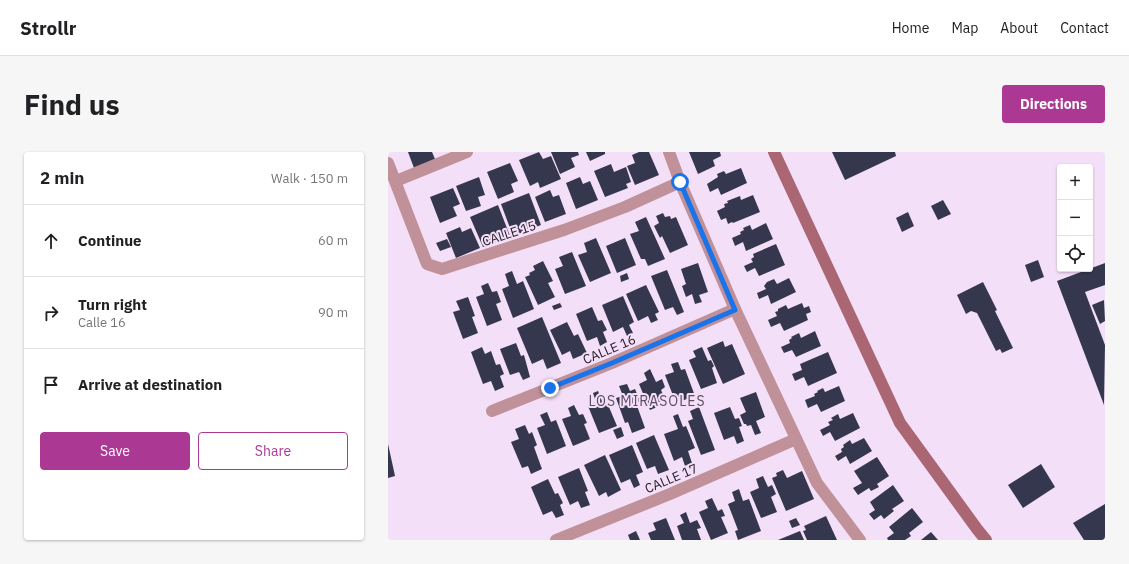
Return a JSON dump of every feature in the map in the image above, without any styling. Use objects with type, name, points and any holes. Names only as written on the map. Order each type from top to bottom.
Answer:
[{"type":"street","points":[[388,163],[396,181],[467,152]]},
{"type":"street","points":[[669,152],[680,182],[735,310],[817,483],[860,540]]},
{"type":"street","points":[[774,152],[900,423],[986,540]]},
{"type":"street","name":"CALLE 15","points":[[396,181],[427,264],[442,269],[564,230],[625,207],[680,182]]},
{"type":"street","name":"CALLE 16","points":[[492,410],[612,363],[735,310]]},
{"type":"street","name":"CALLE 17","points":[[556,540],[796,439]]},
{"type":"building","points":[[408,152],[432,152],[435,159],[414,168]]},
{"type":"building","points":[[539,152],[543,159],[551,156],[561,179],[540,188],[538,182],[530,186],[519,160]]},
{"type":"building","points":[[551,152],[578,152],[579,155],[571,158],[575,167],[560,174]]},
{"type":"building","points":[[586,152],[605,152],[605,154],[590,161]]},
{"type":"building","points":[[639,152],[649,152],[659,175],[635,185],[627,166],[635,163],[632,155]]},
{"type":"building","points":[[689,152],[720,152],[721,156],[713,160],[715,166],[698,174]]},
{"type":"building","points":[[832,152],[895,152],[896,156],[845,180]]},
{"type":"building","points":[[510,163],[518,181],[511,184],[514,192],[498,199],[487,172]]},
{"type":"building","points":[[611,164],[614,172],[626,167],[631,182],[626,184],[628,188],[605,197],[594,171]]},
{"type":"building","points":[[741,168],[747,183],[721,195],[718,188],[710,192],[707,184],[718,177],[717,174],[724,171],[726,174]]},
{"type":"building","points":[[479,177],[485,195],[478,197],[481,206],[466,211],[456,186]]},
{"type":"building","points":[[580,177],[583,184],[590,181],[598,200],[576,209],[566,183]]},
{"type":"building","points":[[453,188],[460,204],[453,207],[457,216],[440,223],[430,197]]},
{"type":"building","points":[[550,190],[553,197],[559,195],[566,214],[545,222],[535,197]]},
{"type":"building","points":[[529,193],[541,225],[513,236],[501,204]]},
{"type":"building","points":[[753,195],[760,212],[733,223],[728,224],[726,218],[721,220],[717,211],[725,207],[724,204],[728,203],[727,201],[740,196],[741,200]]},
{"type":"building","points":[[943,200],[951,214],[938,220],[931,206]]},
{"type":"building","points":[[498,205],[510,236],[483,247],[470,217]]},
{"type":"building","points":[[908,212],[914,226],[902,232],[896,218]]},
{"type":"building","points":[[663,213],[665,217],[670,216],[671,219],[676,217],[688,245],[670,253],[662,236],[660,238],[654,226],[659,223],[656,216]]},
{"type":"building","points":[[646,217],[665,259],[648,266],[645,259],[641,259],[630,234],[639,231],[635,222]]},
{"type":"building","points":[[766,223],[773,239],[746,251],[743,242],[735,246],[732,238],[741,234],[740,232],[744,230],[743,228],[750,225],[752,230]]},
{"type":"building","points":[[460,227],[462,232],[471,228],[480,248],[456,258],[446,233]]},
{"type":"building","points":[[596,238],[611,273],[590,282],[578,255],[587,252],[584,243]]},
{"type":"building","points":[[625,238],[636,265],[617,273],[606,246]]},
{"type":"building","points":[[447,239],[451,247],[440,251],[436,243]]},
{"type":"building","points":[[776,244],[785,265],[759,276],[755,268],[747,272],[744,266],[753,262],[751,259],[754,257],[753,254]]},
{"type":"building","points":[[572,252],[586,286],[565,294],[555,269],[563,266],[559,257]]},
{"type":"building","points":[[1038,260],[1044,277],[1031,282],[1025,265]]},
{"type":"building","points":[[543,261],[553,281],[548,283],[555,297],[538,305],[525,277],[530,275],[529,273],[535,270],[533,266]]},
{"type":"building","points":[[698,263],[708,292],[699,295],[702,302],[695,304],[692,294],[686,297],[682,286],[686,284],[681,269]]},
{"type":"building","points":[[1105,263],[1105,285],[1085,292],[1105,345],[1104,405],[1057,281],[1081,272],[1093,272],[1093,268]]},
{"type":"building","points":[[667,270],[684,312],[677,315],[673,307],[665,310],[651,276]]},
{"type":"building","points":[[512,271],[517,284],[523,281],[534,309],[513,318],[502,289],[509,286],[505,274]]},
{"type":"building","points":[[627,273],[629,279],[621,282],[620,276]]},
{"type":"building","points":[[789,278],[796,292],[771,304],[768,295],[759,299],[757,293],[766,289],[764,286],[767,282],[774,279],[777,284]]},
{"type":"building","points":[[983,282],[1013,348],[1002,353],[1000,349],[996,351],[977,313],[971,311],[966,314],[957,295]]},
{"type":"building","points":[[488,283],[492,292],[497,291],[501,302],[496,304],[502,320],[487,326],[476,297],[484,294],[481,286]]},
{"type":"building","points":[[646,285],[659,312],[655,314],[658,320],[651,323],[648,316],[638,321],[626,294]]},
{"type":"building","points":[[623,296],[634,322],[629,325],[633,333],[627,336],[623,327],[613,332],[602,305]]},
{"type":"building","points":[[468,297],[475,316],[472,317],[478,333],[463,339],[453,312],[460,310],[456,301]]},
{"type":"building","points":[[1104,300],[1105,321],[1100,324],[1092,305]]},
{"type":"building","points":[[560,303],[562,307],[554,310],[552,306]]},
{"type":"building","points":[[802,303],[804,308],[809,306],[811,312],[806,314],[808,320],[784,331],[780,323],[771,327],[768,320],[777,316],[775,312],[778,311],[778,309],[786,305],[788,309]]},
{"type":"building","points":[[592,307],[598,321],[602,320],[607,330],[603,332],[607,342],[600,346],[597,337],[587,341],[576,314]]},
{"type":"building","points":[[542,317],[561,363],[547,369],[543,359],[532,364],[517,328]]},
{"type":"building","points":[[567,322],[574,336],[578,334],[587,353],[573,359],[570,351],[562,355],[550,330]]},
{"type":"building","points":[[815,331],[821,346],[796,357],[792,350],[784,353],[781,347],[790,343],[789,340],[792,338],[791,337],[799,333],[801,338]]},
{"type":"building","points":[[723,341],[725,347],[732,344],[745,374],[723,384],[707,348]]},
{"type":"building","points":[[516,343],[521,356],[524,355],[530,377],[523,380],[519,372],[510,375],[500,349]]},
{"type":"building","points":[[482,347],[485,354],[491,351],[496,365],[500,364],[504,374],[500,376],[504,387],[495,391],[491,381],[483,384],[471,352]]},
{"type":"building","points":[[702,347],[708,361],[711,360],[714,366],[712,368],[717,383],[701,389],[689,360],[696,357],[693,351]]},
{"type":"building","points":[[828,352],[837,373],[808,386],[804,377],[795,381],[792,374],[802,370],[800,364]]},
{"type":"building","points":[[678,362],[681,370],[685,369],[695,396],[676,403],[665,375],[674,372],[671,364]]},
{"type":"building","points":[[650,369],[656,382],[662,379],[665,387],[661,390],[667,403],[650,410],[639,384],[647,380],[644,373]]},
{"type":"building","points":[[627,384],[630,391],[635,389],[640,401],[636,403],[645,428],[632,433],[628,422],[625,423],[616,398],[623,396],[619,386]]},
{"type":"building","points":[[839,386],[845,401],[821,412],[817,404],[808,408],[805,400],[815,396],[814,394],[818,392],[817,391],[823,388],[825,392]]},
{"type":"building","points":[[598,391],[602,401],[606,400],[617,426],[599,433],[588,406],[596,402],[593,393]]},
{"type":"building","points":[[756,392],[765,417],[756,421],[761,433],[755,435],[751,425],[747,426],[744,424],[740,415],[746,412],[740,398]]},
{"type":"building","points":[[574,405],[579,415],[583,414],[587,423],[584,424],[590,439],[573,446],[562,419],[571,416],[568,408]]},
{"type":"building","points":[[699,407],[715,450],[701,455],[688,421],[693,419],[690,411]]},
{"type":"building","points":[[730,407],[735,419],[739,418],[742,426],[739,427],[744,441],[737,444],[734,436],[724,440],[714,413]]},
{"type":"building","points":[[547,412],[551,422],[556,420],[566,446],[547,454],[537,428],[545,425],[540,415]]},
{"type":"building","points":[[853,413],[860,428],[835,441],[830,432],[823,436],[820,430],[830,425],[828,422],[833,420],[831,418],[838,414],[840,419]]},
{"type":"building","points":[[678,414],[683,427],[686,426],[695,448],[688,451],[692,463],[685,466],[682,457],[674,461],[664,434],[678,429],[673,416]]},
{"type":"building","points":[[525,425],[529,434],[532,432],[537,445],[534,447],[542,469],[531,474],[528,466],[522,468],[511,442],[519,439],[515,429]]},
{"type":"building","points":[[621,427],[624,436],[617,439],[613,430]]},
{"type":"building","points":[[654,435],[669,470],[658,474],[655,466],[647,469],[636,443]]},
{"type":"building","points":[[864,438],[872,451],[850,464],[846,456],[838,461],[835,456],[842,452],[841,449],[844,447],[843,445],[850,440],[852,444]]},
{"type":"building","points":[[388,444],[395,476],[388,478]]},
{"type":"building","points":[[632,445],[643,472],[636,475],[640,485],[634,488],[630,479],[621,483],[609,455]]},
{"type":"building","points":[[605,455],[621,490],[608,497],[606,492],[599,496],[584,465]]},
{"type":"building","points":[[877,457],[889,476],[877,484],[879,487],[871,491],[869,488],[858,495],[853,488],[862,483],[854,471]]},
{"type":"building","points":[[1041,464],[1055,487],[1023,508],[1008,485]]},
{"type":"building","points":[[579,468],[588,491],[585,492],[590,505],[581,508],[578,501],[570,505],[558,477]]},
{"type":"building","points":[[783,470],[787,478],[802,471],[814,499],[786,511],[772,478],[777,476],[776,473]]},
{"type":"building","points":[[763,476],[768,487],[772,485],[776,494],[771,497],[777,512],[761,518],[750,492],[759,488],[756,479]]},
{"type":"building","points":[[548,479],[555,494],[558,493],[563,503],[560,505],[564,515],[556,518],[552,511],[543,515],[531,487]]},
{"type":"building","points":[[893,485],[904,501],[892,509],[894,511],[884,519],[881,515],[874,520],[869,514],[875,510],[870,502]]},
{"type":"building","points":[[739,489],[743,501],[749,499],[761,531],[738,540],[735,531],[738,530],[728,504],[735,501],[732,492]]},
{"type":"building","points":[[712,498],[718,511],[722,509],[725,516],[721,517],[728,533],[711,540],[699,512],[708,508],[705,501]]},
{"type":"building","points":[[1105,504],[1105,540],[1084,540],[1073,523]]},
{"type":"building","points":[[912,508],[923,522],[909,533],[911,536],[905,540],[888,540],[887,538],[894,533],[889,527]]},
{"type":"building","points":[[686,512],[690,523],[697,520],[701,528],[697,529],[701,540],[682,540],[677,526],[684,523],[680,515]]},
{"type":"building","points":[[826,516],[837,540],[807,540],[803,531],[806,530],[804,526]]},
{"type":"building","points":[[666,518],[675,540],[651,540],[648,533],[656,530],[653,523]]},
{"type":"building","points":[[796,518],[800,525],[792,528],[789,521]]},
{"type":"building","points":[[636,531],[640,540],[630,540],[628,535]]},
{"type":"building","points":[[800,531],[804,540],[778,540]]},
{"type":"building","points":[[931,532],[938,540],[921,540]]},
{"type":"district","name":"LOS MIRASOLES","points":[[647,401]]},
{"type":"route","points":[[550,388],[735,310],[680,182]]}]
